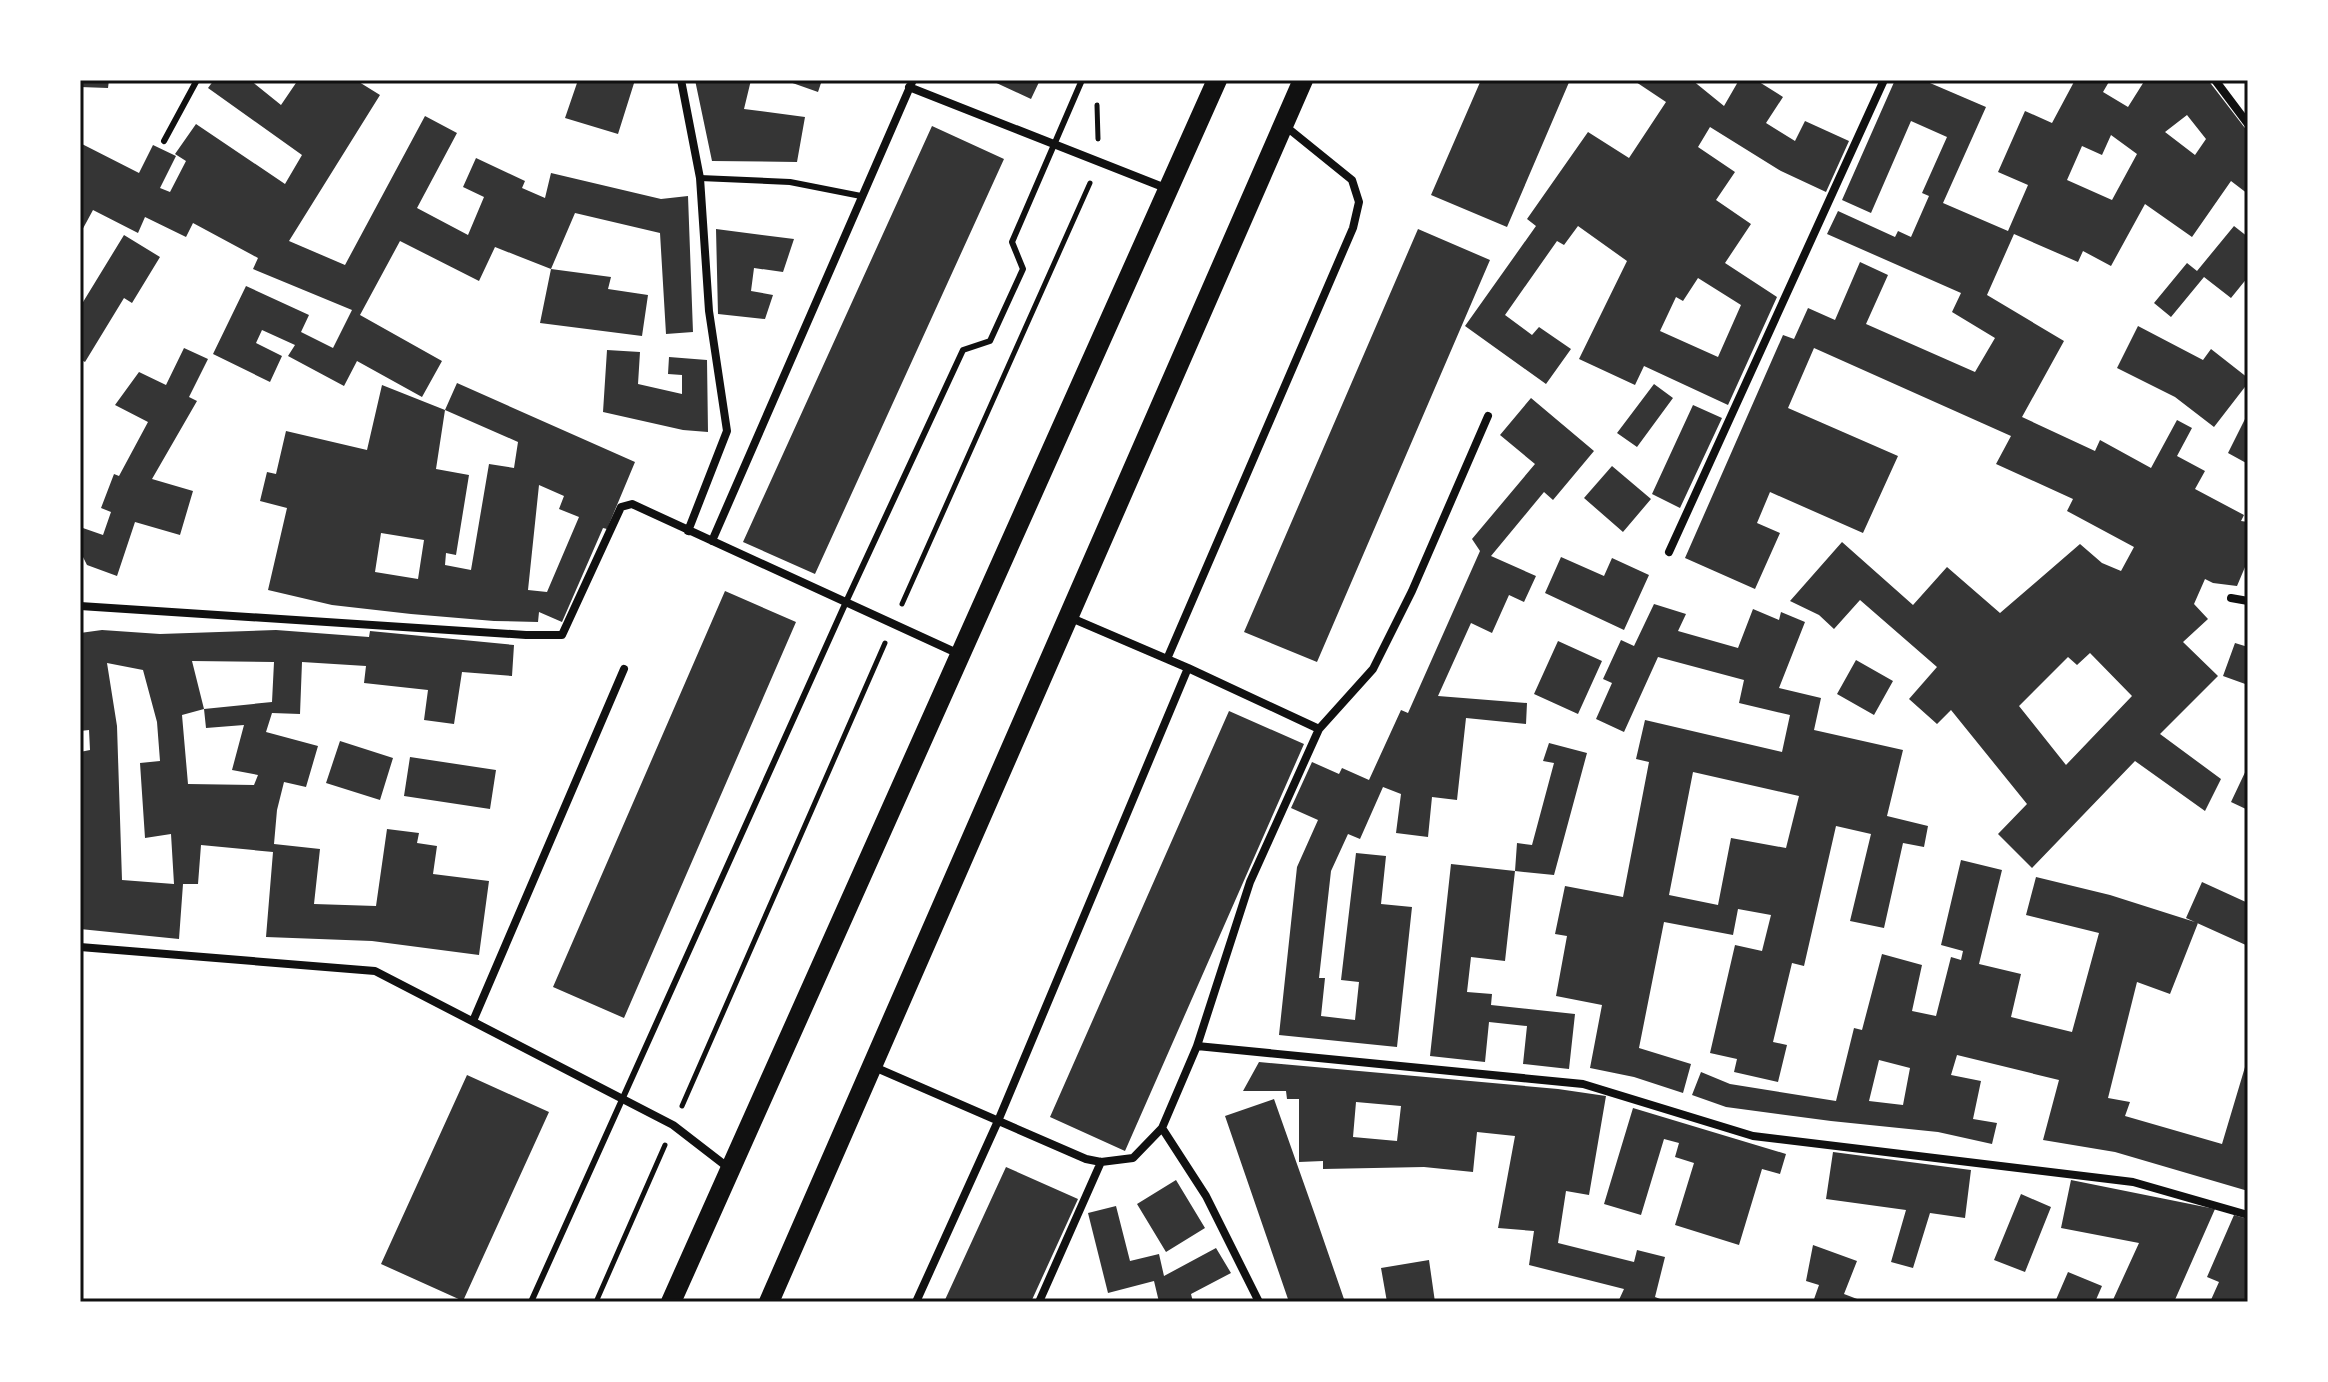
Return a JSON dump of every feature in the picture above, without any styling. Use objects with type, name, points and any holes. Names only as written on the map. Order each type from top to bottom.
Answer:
[{"type":"main road","points":[[671,1302],[1217,80]]},
{"type":"main road","points":[[769,1302],[1303,80]]},
{"type":"street","points":[[681,80],[700,178],[709,311],[727,431],[688,531]]},
{"type":"street","points":[[1669,552],[1884,80]]},
{"type":"street","points":[[2215,80],[2248,124]]},
{"type":"street","points":[[712,541],[911,84],[1168,189]]},
{"type":"street","points":[[1167,659],[1353,228],[1359,202],[1352,180],[1283,124]]},
{"type":"street","points":[[872,1066],[1086,1159],[1101,1162],[1133,1158],[1162,1128],[1197,1046],[1250,882],[1319,729],[1373,669],[1412,591],[1488,416]]},
{"type":"street","points":[[80,606],[562,635],[621,507],[632,504],[960,654]]},
{"type":"street","points":[[2231,598],[2248,601]]},
{"type":"street","points":[[1068,616],[1319,729]]},
{"type":"street","points":[[916,1302],[998,1121],[1188,668]]},
{"type":"street","points":[[473,1021],[624,669]]},
{"type":"street","points":[[80,947],[375,971],[673,1125],[731,1169]]},
{"type":"street","points":[[1197,1046],[1583,1084],[1753,1136],[2133,1182],[2248,1215]]},
{"type":"street","points":[[1162,1128],[1206,1196],[1259,1302]]},
{"type":"street","points":[[1039,1302],[1101,1162]]},
{"type":"lane","points":[[164,141],[197,80]]},
{"type":"lane","points":[[531,1302],[846,602],[963,350],[990,341],[1010,298],[1023,269],[1012,242],[1082,80]]},
{"type":"lane","points":[[700,178],[790,182],[861,196]]},
{"type":"path","points":[[596,1302],[1099,162],[1097,100]]},
{"type":"building","points":[[80,80],[109,80],[108,88],[80,87]]},
{"type":"building","points":[[214,80],[250,80],[281,105],[298,80],[360,80],[380,95],[289,241],[345,265],[425,116],[457,133],[417,208],[468,235],[484,197],[463,187],[476,158],[525,181],[522,188],[545,198],[551,173],[661,199],[688,196],[693,332],[666,334],[660,233],[575,213],[551,269],[495,247],[479,281],[400,241],[360,315],[442,361],[422,397],[357,361],[344,386],[288,356],[295,345],[262,330],[256,343],[282,356],[270,382],[213,354],[246,286],[309,315],[301,332],[333,348],[352,310],[253,269],[258,258],[193,223],[186,237],[145,217],[138,233],[93,210],[80,234],[82,144],[139,173],[153,145],[176,156],[160,188],[170,192],[186,161],[175,154],[196,124],[285,184],[302,155],[208,88]]},
{"type":"building","points":[[571,80],[635,80],[618,134],[565,118],[577,83]]},
{"type":"building","points":[[695,80],[751,80],[744,109],[805,117],[797,162],[712,161]]},
{"type":"building","points":[[784,80],[822,80],[818,92]]},
{"type":"building","points":[[990,80],[1040,80],[1031,99]]},
{"type":"building","points":[[1481,80],[1570,80],[1507,227],[1431,195]]},
{"type":"building","points":[[1633,80],[1692,80],[1724,106],[1739,80],[1756,80],[1783,97],[1766,123],[1795,141],[1805,121],[1849,141],[1826,192],[1781,171],[1710,127],[1698,147],[1735,172],[1716,200],[1751,224],[1725,263],[1777,297],[1728,405],[1644,366],[1635,385],[1579,359],[1627,261],[1578,226],[1564,245],[1557,241],[1505,315],[1532,335],[1539,327],[1571,349],[1546,384],[1465,326],[1536,226],[1527,219],[1588,132],[1629,158],[1666,102]],"holes":[[[1698,278],[1741,305],[1718,357],[1660,331],[1676,297],[1683,301]]]},
{"type":"building","points":[[1895,80],[1923,80],[1986,107],[1943,203],[2008,231],[2028,185],[1998,172],[2025,111],[2052,123],[2075,80],[2110,80],[2103,92],[2128,107],[2145,80],[2208,80],[2248,132],[2248,194],[2231,181],[2192,237],[2145,204],[2111,266],[2083,251],[2078,262],[2014,234],[1987,295],[2064,341],[2022,417],[2095,451],[2100,440],[2151,468],[2177,420],[2192,428],[2177,456],[2205,471],[2195,489],[2244,515],[2241,521],[2248,522],[2248,560],[2237,586],[2205,579],[2194,604],[2208,619],[2183,642],[2218,676],[2160,734],[2221,779],[2205,811],[2135,761],[2032,868],[1998,834],[2027,804],[1951,710],[1937,724],[1909,699],[1937,667],[1860,600],[1834,629],[1819,615],[1790,601],[1842,542],[1913,605],[1947,567],[2000,613],[2080,544],[2102,563],[2121,571],[2134,547],[2067,511],[2073,499],[1996,464],[2011,436],[1814,348],[1788,408],[1898,456],[1863,533],[1770,492],[1757,523],[1780,533],[1755,589],[1685,558],[1783,335],[1794,339],[1808,308],[1835,320],[1860,262],[1888,275],[1866,324],[1975,372],[1995,338],[1952,312],[1961,293],[1827,234],[1838,211],[1895,237],[1898,231],[1911,237],[1929,196],[1922,193],[1947,137],[1911,121],[1871,213],[1842,200]],"holes":[[[2187,115],[2206,139],[2195,155],[2165,132]],[[2111,135],[2137,154],[2112,200],[2067,180],[2082,146],[2102,155]],[[2090,653],[2132,696],[2066,765],[2019,706],[2068,657],[2077,665]]]},
{"type":"building","points":[[932,126],[1004,159],[815,574],[743,542]]},
{"type":"building","points":[[2234,226],[2248,237],[2248,277],[2231,298],[2204,277],[2171,317],[2154,303],[2187,263],[2197,271]]},
{"type":"building","points":[[716,229],[794,239],[783,272],[754,268],[751,291],[773,295],[765,319],[718,314]]},
{"type":"building","points":[[1418,229],[1490,260],[1317,662],[1244,632]]},
{"type":"building","points":[[124,235],[160,257],[132,303],[124,298],[85,362],[80,359],[80,307]]},
{"type":"building","points":[[551,269],[611,277],[608,289],[648,295],[642,336],[540,323]]},
{"type":"building","points":[[2138,326],[2203,360],[2211,349],[2248,378],[2248,383],[2214,427],[2175,397],[2117,368]]},
{"type":"building","points":[[184,348],[208,359],[189,397],[197,401],[152,479],[193,491],[180,535],[135,522],[117,576],[87,565],[80,551],[80,527],[103,535],[111,512],[101,508],[114,474],[119,476],[148,422],[115,405],[139,372],[166,385]]},
{"type":"building","points":[[607,350],[640,352],[638,384],[682,394],[682,375],[668,374],[669,357],[707,360],[708,432],[683,430],[603,412]]},
{"type":"building","points":[[457,383],[635,462],[562,622],[539,612],[538,622],[411,614],[332,605],[268,590],[287,508],[260,501],[267,472],[276,474],[286,431],[367,450],[382,385],[445,410]],"holes":[[[445,410],[518,442],[514,468],[489,464],[471,570],[445,565],[446,553],[456,555],[469,475],[436,469]],[[539,485],[564,496],[559,509],[579,517],[547,592],[528,590]],[[381,533],[424,540],[418,579],[375,572]]]},
{"type":"building","points":[[1654,384],[1673,398],[1637,447],[1617,433]]},
{"type":"building","points":[[1531,398],[1594,451],[1553,500],[1544,492],[1491,556],[1536,576],[1524,602],[1509,595],[1492,633],[1471,623],[1438,696],[1527,703],[1526,724],[1466,718],[1457,800],[1432,797],[1428,837],[1396,833],[1401,794],[1383,787],[1360,839],[1348,834],[1331,871],[1319,978],[1325,978],[1321,1016],[1355,1020],[1359,982],[1341,980],[1356,853],[1386,856],[1381,904],[1412,907],[1397,1047],[1279,1035],[1297,867],[1318,820],[1291,808],[1312,762],[1339,774],[1342,768],[1369,780],[1401,710],[1408,713],[1480,551],[1472,539],[1535,464],[1500,435]]},
{"type":"building","points":[[1693,405],[1722,418],[1680,508],[1652,494]]},
{"type":"building","points":[[2248,413],[2248,464],[2228,453]]},
{"type":"building","points":[[1612,466],[1651,499],[1623,532],[1584,498]]},
{"type":"building","points":[[1561,557],[1604,576],[1612,558],[1649,575],[1624,630],[1545,593]]},
{"type":"building","points":[[725,591],[796,622],[624,1018],[553,987]]},
{"type":"building","points":[[1654,604],[1686,614],[1678,631],[1738,648],[1753,609],[1779,620],[1781,612],[1805,622],[1779,688],[1821,698],[1814,730],[1903,750],[1887,816],[1928,826],[1924,847],[1903,843],[1884,928],[1850,921],[1871,834],[1836,826],[1804,966],[1792,963],[1773,1042],[1787,1045],[1778,1082],[1734,1072],[1737,1059],[1710,1053],[1735,945],[1762,951],[1771,915],[1738,909],[1733,935],[1664,922],[1639,1048],[1691,1064],[1683,1093],[1634,1077],[1590,1068],[1602,1005],[1556,996],[1567,936],[1555,934],[1565,886],[1623,897],[1649,762],[1636,759],[1645,720],[1782,752],[1790,715],[1739,703],[1744,680],[1658,657],[1624,732],[1596,719],[1612,683],[1603,679],[1621,640],[1634,646]],"holes":[[[1693,772],[1799,796],[1786,848],[1731,838],[1718,905],[1669,895]]]},
{"type":"building","points":[[102,630],[160,634],[276,630],[369,637],[370,631],[514,645],[512,676],[462,672],[454,724],[424,720],[428,690],[364,683],[366,666],[302,662],[300,714],[272,713],[266,732],[318,746],[306,787],[284,782],[277,810],[274,844],[320,849],[314,904],[376,906],[387,829],[419,833],[417,843],[437,846],[433,874],[489,881],[479,955],[372,941],[266,937],[273,852],[201,845],[198,884],[183,884],[179,939],[80,929],[80,752],[90,750],[89,730],[80,731],[80,633]],"holes":[[[192,661],[274,662],[272,702],[204,709]],[[107,663],[143,670],[157,722],[160,761],[140,763],[145,838],[171,834],[174,884],[122,880],[117,726]],[[204,709],[206,728],[244,725],[232,770],[258,775],[254,785],[188,784],[182,715]]]},
{"type":"building","points":[[1558,641],[1602,661],[1578,714],[1534,694]]},
{"type":"building","points":[[2235,643],[2248,647],[2248,685],[2223,676]]},
{"type":"building","points":[[1856,660],[1893,681],[1874,715],[1837,694]]},
{"type":"building","points":[[1229,711],[1304,744],[1125,1151],[1050,1117]]},
{"type":"building","points":[[340,741],[393,758],[380,800],[326,783]]},
{"type":"building","points":[[1549,743],[1587,753],[1554,875],[1515,871],[1517,843],[1532,845],[1554,763],[1543,761]]},
{"type":"building","points":[[410,757],[496,770],[490,809],[404,796]]},
{"type":"building","points":[[2248,766],[2248,810],[2231,802]]},
{"type":"building","points":[[1961,860],[2002,870],[1979,964],[2021,974],[2011,1017],[2072,1032],[2099,933],[2026,915],[2036,877],[2110,895],[2198,923],[2170,994],[2137,982],[2108,1098],[2130,1102],[2125,1116],[2222,1144],[2248,1057],[2248,1191],[2115,1152],[2043,1140],[2059,1080],[1957,1055],[1951,1075],[1981,1081],[1973,1119],[1997,1123],[1992,1144],[1938,1132],[1726,1107],[1692,1095],[1701,1072],[1730,1084],[1836,1101],[1854,1028],[1862,1030],[1882,954],[1922,965],[1912,1011],[1936,1016],[1951,957],[1961,960],[1963,951],[1941,945]],"holes":[[[1879,1060],[1910,1068],[1903,1105],[1869,1101]]]},
{"type":"building","points":[[1451,864],[1515,871],[1505,961],[1471,957],[1467,992],[1492,994],[1491,1005],[1575,1014],[1569,1069],[1523,1064],[1527,1026],[1489,1022],[1485,1062],[1430,1056]]},
{"type":"building","points":[[2202,882],[2248,903],[2248,946],[2186,918]]},
{"type":"building","points":[[1259,1062],[1606,1096],[1589,1195],[1566,1191],[1558,1243],[1634,1262],[1637,1250],[1665,1257],[1655,1297],[1668,1302],[1618,1302],[1624,1289],[1529,1265],[1534,1231],[1498,1228],[1515,1136],[1477,1132],[1473,1172],[1424,1167],[1323,1169],[1323,1161],[1299,1162],[1299,1099],[1287,1099],[1286,1091],[1243,1091]],"holes":[[[1356,1102],[1401,1106],[1397,1141],[1353,1137]]]},
{"type":"building","points":[[467,1075],[549,1112],[463,1301],[381,1264]]},
{"type":"building","points":[[1274,1099],[1345,1302],[1289,1302],[1225,1116]]},
{"type":"building","points":[[1633,1108],[1786,1154],[1780,1174],[1762,1169],[1739,1245],[1675,1225],[1694,1163],[1675,1157],[1679,1143],[1664,1139],[1641,1215],[1604,1204]]},
{"type":"building","points":[[1833,1152],[1971,1170],[1965,1218],[1930,1213],[1913,1268],[1891,1262],[1906,1210],[1826,1199]]},
{"type":"building","points":[[1006,1167],[1078,1199],[1031,1302],[944,1302]]},
{"type":"building","points":[[1176,1180],[1205,1228],[1166,1252],[1137,1204]]},
{"type":"building","points":[[2071,1180],[2215,1209],[2174,1302],[2112,1302],[2139,1243],[2061,1228]]},
{"type":"building","points":[[2021,1194],[2051,1207],[2025,1272],[1994,1260]]},
{"type":"building","points":[[1116,1206],[1130,1261],[1159,1254],[1164,1276],[1216,1248],[1231,1273],[1191,1294],[1193,1302],[1159,1302],[1154,1281],[1108,1293],[1088,1213]]},
{"type":"building","points":[[2234,1215],[2248,1219],[2248,1298],[2246,1302],[2210,1302],[2219,1282],[2207,1277]]},
{"type":"building","points":[[1813,1245],[1857,1261],[1844,1294],[1865,1302],[1813,1302],[1819,1285],[1806,1281]]},
{"type":"building","points":[[1429,1260],[1435,1302],[1387,1302],[1381,1268]]},
{"type":"building","points":[[2068,1272],[2102,1286],[2095,1302],[2055,1302]]}]
